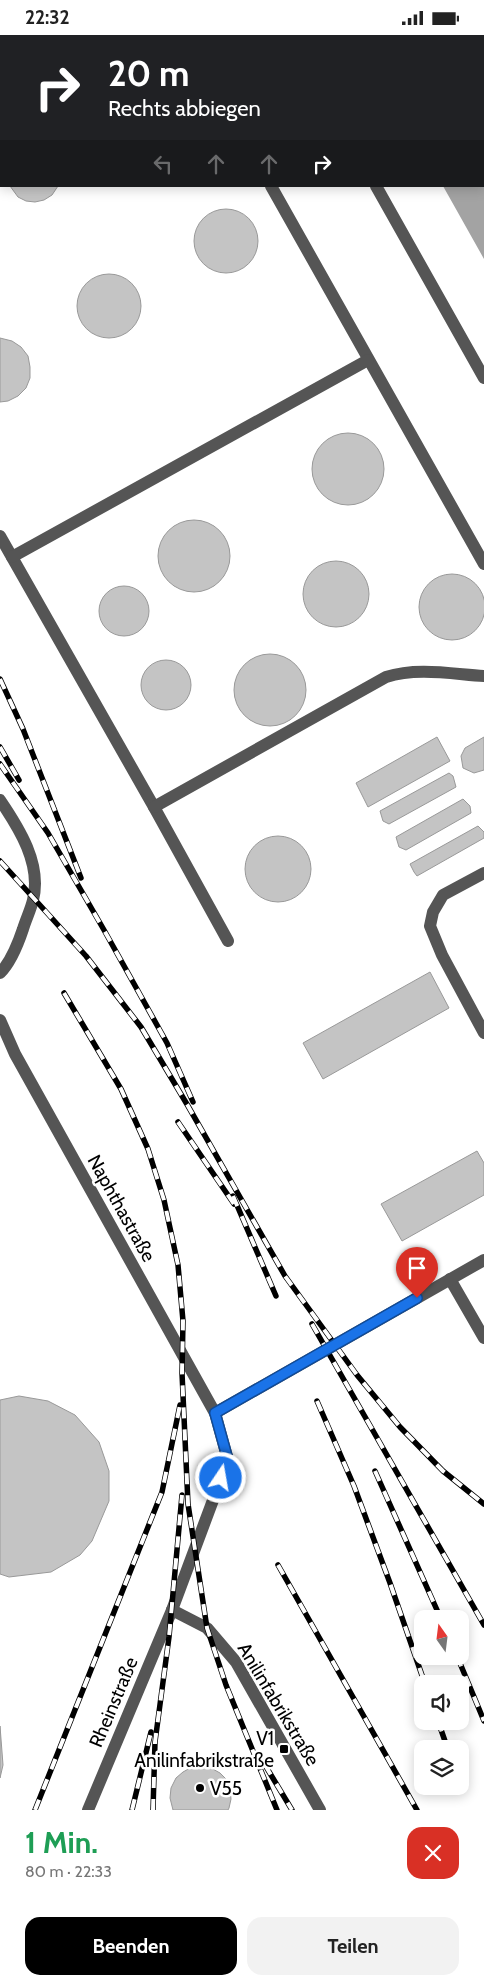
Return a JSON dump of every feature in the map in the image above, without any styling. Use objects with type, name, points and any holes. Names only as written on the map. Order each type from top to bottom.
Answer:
[{"type":"street","points":[[272,187],[484,564]]},
{"type":"street","points":[[377,187],[484,378]]},
{"type":"street","points":[[12,557],[368,360]]},
{"type":"street","points":[[0,536],[228,941]]},
{"type":"street","points":[[154,807],[386,677],[399,673],[419,672],[484,676]]},
{"type":"street","points":[[0,800],[25,843],[35,870],[33,899],[21,936],[7,966],[0,973]]},
{"type":"street","points":[[484,873],[443,895],[433,912],[430,926],[442,955],[484,1033]]},
{"type":"street","name":"Naphthastraße","points":[[0,1020],[20,1062],[215,1413],[228,1460],[172,1610]]},
{"type":"street","points":[[215,1413],[484,1260]]},
{"type":"street","points":[[450,1279],[484,1338]]},
{"type":"street","name":"Rheinstraße","points":[[88,1810],[172,1610]]},
{"type":"street","name":"Anilinfabrikstraße","points":[[172,1610],[208,1628],[236,1662],[320,1810]]},
{"type":"shaded area","points":[[444,187],[484,187],[484,259]]},
{"type":"building","points":[[11,187],[57,187],[52,195],[44,200],[26,201],[18,197]]},
{"type":"building","points":[[226,209],[238,211],[249,218],[256,229],[258,241],[256,253],[249,264],[238,271],[226,273],[214,271],[203,264],[196,253],[194,241],[196,229],[203,218],[214,211]]},
{"type":"building","points":[[109,274],[121,276],[132,283],[139,294],[141,306],[139,318],[132,329],[121,336],[109,338],[97,336],[86,329],[79,318],[77,306],[79,294],[86,283],[97,276]]},
{"type":"building","points":[[0,338],[12,341],[21,347],[28,356],[30,378],[26,388],[18,396],[8,401],[0,402]]},
{"type":"building","points":[[348,433],[368,439],[378,449],[384,469],[378,489],[368,499],[348,505],[328,499],[318,489],[312,469],[318,449],[328,439]]},
{"type":"building","points":[[194,520],[214,526],[224,536],[230,556],[224,576],[214,586],[194,592],[174,586],[164,576],[158,556],[164,536],[174,526]]},
{"type":"building","points":[[336,561],[349,564],[359,571],[366,581],[369,594],[366,607],[359,617],[349,624],[336,627],[323,624],[313,617],[306,607],[303,594],[306,581],[313,571],[323,564]]},
{"type":"building","points":[[452,574],[465,577],[475,584],[482,594],[485,607],[482,620],[475,630],[465,637],[452,640],[439,637],[429,630],[422,620],[419,607],[422,594],[429,584],[439,577]]},
{"type":"building","points":[[124,586],[133,588],[144,597],[149,611],[147,620],[138,631],[124,636],[115,634],[104,625],[99,611],[101,602],[110,591]]},
{"type":"building","points":[[270,654],[290,660],[300,670],[306,690],[300,710],[290,720],[270,726],[250,720],[240,710],[234,690],[240,670],[250,660]]},
{"type":"building","points":[[166,660],[175,662],[186,671],[191,685],[189,694],[180,705],[166,710],[157,708],[146,699],[141,685],[143,676],[152,665]]},
{"type":"building","points":[[437,737],[450,761],[368,807],[356,783]]},
{"type":"building","points":[[484,737],[484,770],[474,773],[463,768],[461,756],[465,748]]},
{"type":"building","points":[[449,773],[453,776],[456,787],[389,824],[383,821],[380,811]]},
{"type":"building","points":[[463,799],[470,806],[471,813],[406,850],[399,847],[396,837]]},
{"type":"building","points":[[478,826],[484,832],[484,838],[417,876],[410,864]]},
{"type":"building","points":[[278,836],[291,838],[301,846],[309,856],[311,869],[309,882],[301,892],[291,900],[278,902],[265,900],[255,892],[247,882],[245,869],[247,856],[255,846],[265,838]]},
{"type":"building","points":[[430,972],[449,1008],[323,1079],[303,1043]]},
{"type":"building","points":[[477,1151],[484,1163],[484,1195],[402,1241],[381,1204]]},
{"type":"building","points":[[19,1396],[48,1401],[75,1415],[99,1442],[109,1471],[109,1501],[92,1541],[80,1555],[51,1572],[9,1577],[0,1574],[0,1400]]},
{"type":"building","points":[[0,1726],[3,1765],[0,1778]]},
{"type":"building","name":"V55","points":[[202,1766],[220,1773],[227,1780],[231,1799],[228,1810],[173,1810],[170,1798],[171,1788],[176,1778],[192,1767]]},
{"type":"railway","points":[[0,679],[23,729],[81,878]]},
{"type":"railway","points":[[0,747],[19,780]]},
{"type":"railway","points":[[0,764],[48,833],[104,930],[167,1043],[193,1102]]},
{"type":"railway","points":[[0,861],[86,956],[141,1027],[285,1276],[357,1375],[400,1427],[443,1471],[484,1504]]},
{"type":"railway","points":[[64,993],[121,1089],[148,1149],[164,1200],[178,1265],[183,1321],[182,1373],[188,1504],[207,1628],[226,1685],[277,1810]]},
{"type":"railway","points":[[178,1122],[234,1204]]},
{"type":"railway","points":[[233,1196],[276,1296]]},
{"type":"railway","points":[[312,1324],[484,1625]]},
{"type":"railway","points":[[317,1401],[354,1486],[422,1675]]},
{"type":"railway","points":[[35,1810],[162,1492],[180,1405]]},
{"type":"railway","points":[[375,1471],[437,1610]]},
{"type":"railway","points":[[153,1810],[155,1742],[169,1637],[182,1495]]},
{"type":"railway","points":[[278,1565],[417,1810]]},
{"type":"railway","points":[[461,1665],[484,1721]]},
{"type":"railway","points":[[441,1730],[445,1740]]},
{"type":"railway","points":[[132,1810],[151,1732]]},
{"type":"railway","points":[[265,1765],[292,1810]]},
{"type":"place","name":"V1 Anilinfabrikstraße","points":[[284,1749]]},
{"type":"place","name":"V55","points":[[200,1788]]},
{"type":"route","points":[[221,1478],[228,1460],[215,1413],[417,1298]]}]
